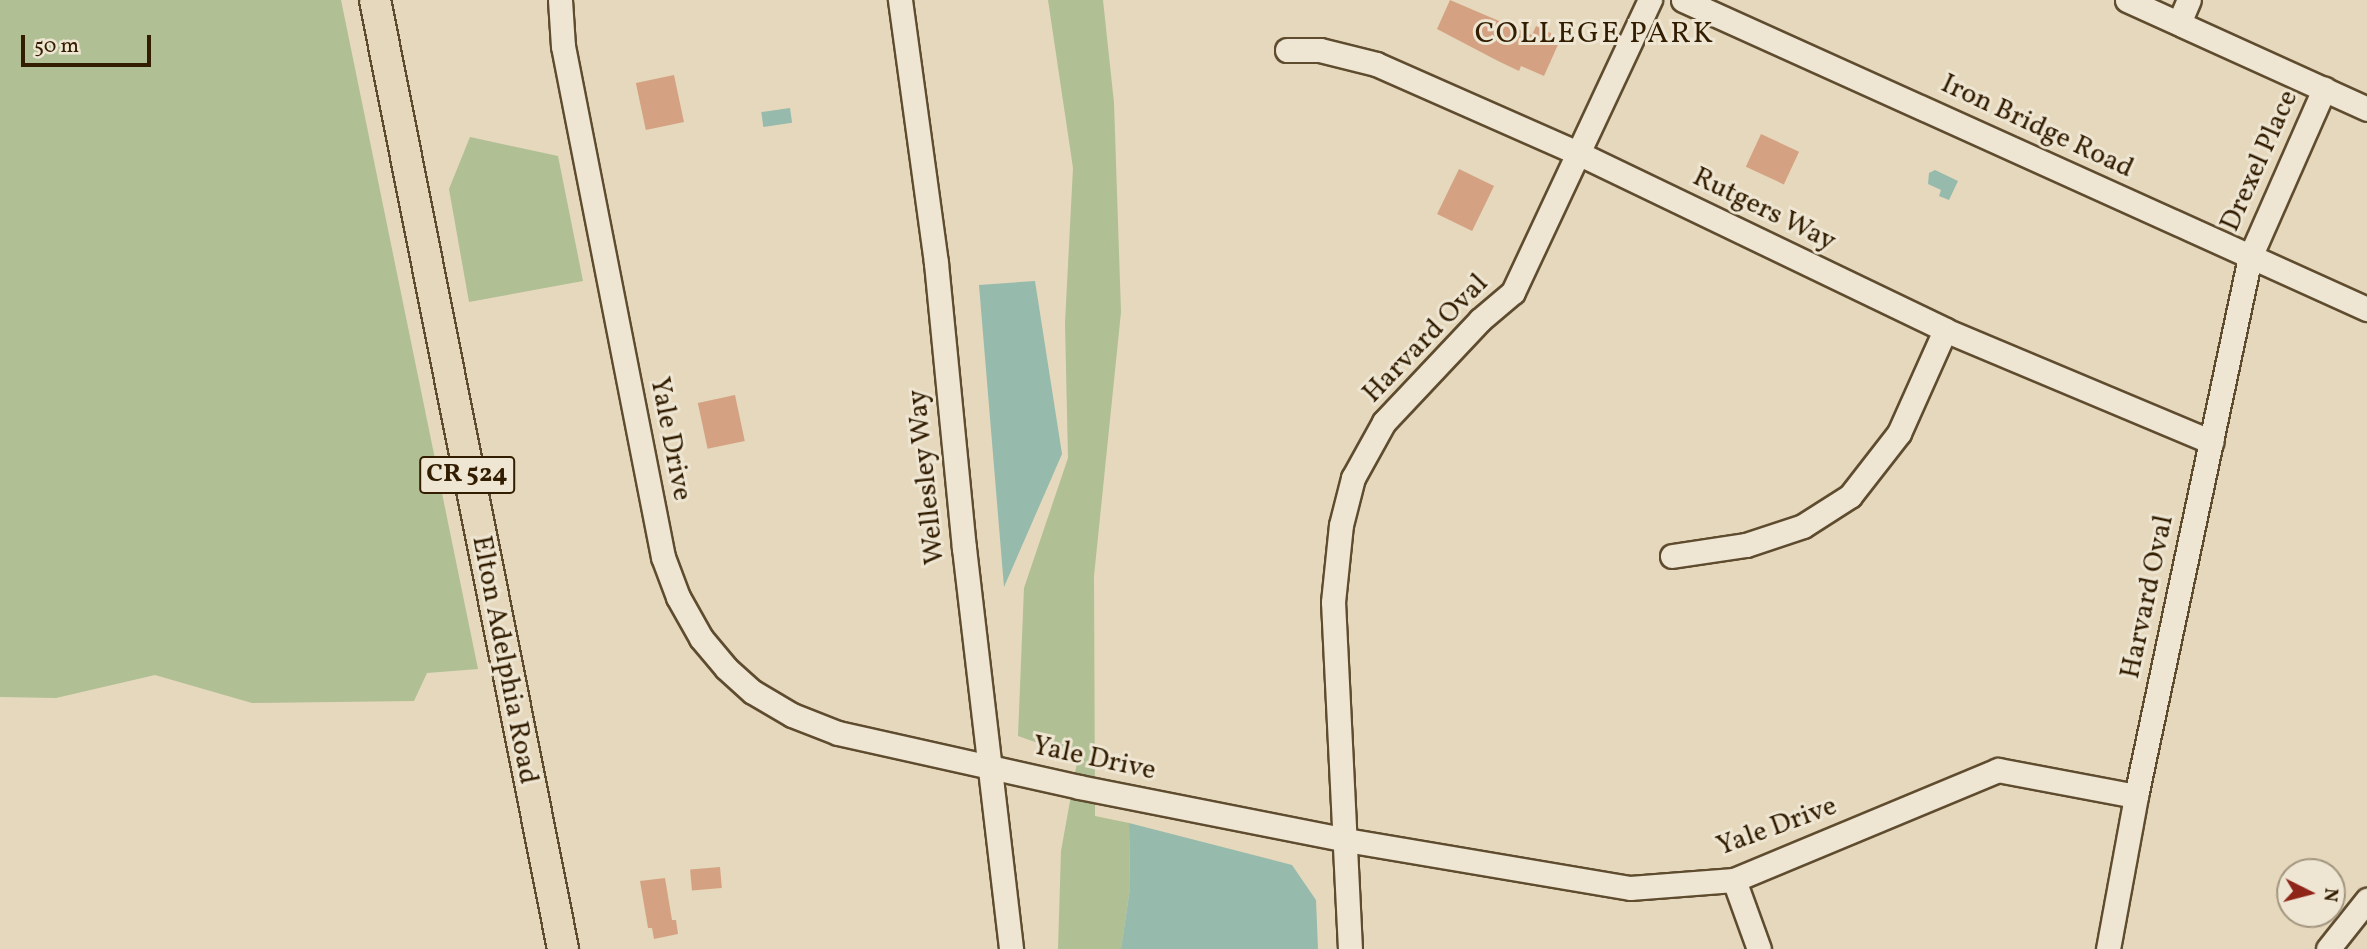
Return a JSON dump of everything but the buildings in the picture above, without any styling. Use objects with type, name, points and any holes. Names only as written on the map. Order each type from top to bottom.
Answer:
[{"type":"main road","name":"Elton Adelphia Road","points":[[375,0],[563,949]]},
{"type":"street","name":"Yale Drive","points":[[560,0],[563,46],[663,557],[678,597],[701,638],[726,668],[752,692],[792,715],[838,733],[1346,840],[1630,888],[1734,880],[1998,770],[2136,796]]},
{"type":"street","name":"Wellesley Way","points":[[900,0],[936,263],[988,766],[1011,949]]},
{"type":"street","name":"Harvard Oval","points":[[1350,949],[1333,602],[1341,525],[1353,478],[1384,422],[1480,320],[1513,292],[1650,0]]},
{"type":"street","name":"Iron Bridge Road","points":[[1683,0],[2367,309]]},
{"type":"street","points":[[2127,0],[2367,108]]},
{"type":"street","points":[[2179,23],[2189,0]]},
{"type":"street","name":"Rutgers Way","points":[[1287,50],[1320,50],[1376,64],[1578,153],[1945,330],[2210,442]]},
{"type":"street","name":"Drexel Place","points":[[2250,257],[2324,89]]},
{"type":"street","name":"Harvard Oval","points":[[2108,949],[2136,796],[2250,257]]},
{"type":"street","points":[[1672,556],[1746,545],[1802,526],[1850,496],[1899,433],[1945,330]]},
{"type":"street","points":[[1734,880],[1759,949]]},
{"type":"street","points":[[2328,949],[2367,900]]},
{"type":"shaded area","points":[[0,0],[341,0],[478,669],[427,673],[414,701],[252,703],[155,675],[56,698],[0,697]]},
{"type":"shaded area","points":[[1048,0],[1103,0],[1114,103],[1121,312],[1094,576],[1095,816],[1129,823],[1130,888],[1121,949],[1058,949],[1061,851],[1078,757],[1018,736],[1024,588],[1068,458],[1065,323],[1073,168]]},
{"type":"shaded area","points":[[790,108],[792,123],[763,127],[761,112]]},
{"type":"shaded area","points":[[470,137],[558,156],[583,281],[469,302],[449,189]]},
{"type":"shaded area","points":[[1935,170],[1958,181],[1949,200],[1939,196],[1941,190],[1928,184],[1929,173]]},
{"type":"shaded area","points":[[1035,281],[1062,454],[1004,587],[979,285]]},
{"type":"shaded area","points":[[1129,823],[1292,865],[1316,900],[1318,949],[1121,949],[1130,888]]},
{"type":"district","name":"COLLEGE PARK","points":[[1595,34]]}]
